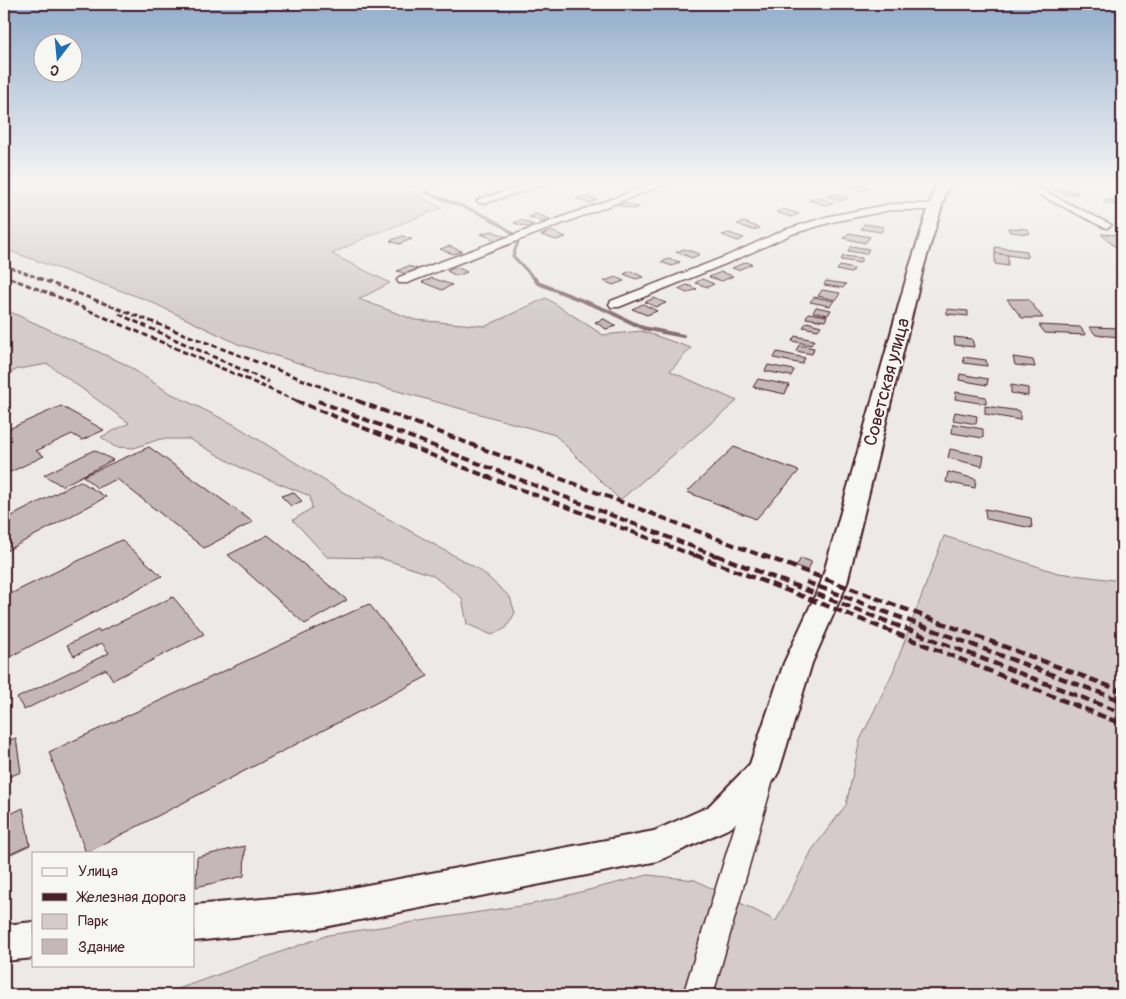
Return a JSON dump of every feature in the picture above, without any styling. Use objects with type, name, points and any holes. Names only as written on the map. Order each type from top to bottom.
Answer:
[{"type":"main road","name":"Советская улица","points":[[763,771],[798,663],[834,583],[928,229]]},
{"type":"main road","points":[[195,923],[320,910],[658,846],[720,816],[763,771]]},
{"type":"main road","points":[[4,943],[32,940]]},
{"type":"street","points":[[403,280],[541,229]]},
{"type":"street","points":[[615,304],[799,229]]},
{"type":"street","points":[[698,995],[763,771]]},
{"type":"green space","points":[[4,229],[389,229],[332,254],[390,283],[359,299],[415,320],[486,326],[546,298],[603,335],[642,331],[691,348],[670,371],[737,401],[620,500],[555,435],[308,366],[238,344],[147,300],[4,249]]},
{"type":"green space","points":[[4,309],[125,364],[168,392],[235,425],[367,507],[480,570],[510,597],[515,613],[506,628],[492,635],[467,624],[462,598],[432,575],[380,558],[327,557],[293,520],[312,508],[310,496],[243,469],[189,439],[160,439],[134,448],[115,447],[101,437],[129,423],[48,364],[18,369],[4,376]]},
{"type":"green space","points":[[944,536],[1058,573],[1122,581],[1122,995],[161,995],[328,935],[533,904],[648,875],[695,880],[776,921],[812,850],[846,805],[860,740],[893,672]]},
{"type":"building","points":[[861,229],[883,229],[881,232]]},
{"type":"building","points":[[1008,229],[1028,229],[1030,234],[1010,232]]},
{"type":"building","points":[[492,231],[507,237],[497,241],[481,234]]},
{"type":"building","points":[[551,231],[566,237],[556,240],[541,235]]},
{"type":"building","points":[[729,233],[744,238],[738,241],[722,235]]},
{"type":"building","points":[[849,233],[870,237],[865,243],[843,238]]},
{"type":"building","points":[[1101,234],[1122,235],[1122,246],[1114,246]]},
{"type":"building","points":[[402,236],[412,239],[399,244],[390,241]]},
{"type":"building","points":[[449,246],[462,251],[453,254],[440,249]]},
{"type":"building","points":[[851,246],[869,249],[866,254],[848,251]]},
{"type":"building","points":[[995,247],[1027,251],[1027,258],[995,253]]},
{"type":"building","points":[[684,249],[700,254],[692,258],[676,252]]},
{"type":"building","points":[[995,253],[1008,255],[1008,266],[995,264]]},
{"type":"building","points":[[843,256],[862,258],[860,263],[841,260]]},
{"type":"building","points":[[669,259],[680,262],[672,266],[661,262]]},
{"type":"building","points":[[746,262],[752,264],[738,270],[732,268]]},
{"type":"building","points":[[408,266],[418,269],[407,274],[397,271]]},
{"type":"building","points":[[840,266],[854,269],[851,273],[837,270]]},
{"type":"building","points":[[457,267],[467,272],[457,276],[447,271]]},
{"type":"building","points":[[631,271],[643,277],[636,279],[624,274]]},
{"type":"building","points":[[721,272],[733,276],[722,281],[709,277]]},
{"type":"building","points":[[616,277],[624,281],[613,285],[604,281]]},
{"type":"building","points":[[432,278],[452,285],[442,290],[422,282]]},
{"type":"building","points":[[702,279],[714,284],[708,287],[695,283]]},
{"type":"building","points":[[826,281],[846,284],[843,288],[824,285]]},
{"type":"building","points":[[687,285],[697,289],[687,293],[678,289]]},
{"type":"building","points":[[822,290],[840,293],[836,300],[818,296]]},
{"type":"building","points":[[814,297],[834,301],[830,306],[810,302]]},
{"type":"building","points":[[654,298],[666,303],[656,307],[645,302]]},
{"type":"building","points":[[1007,299],[1028,299],[1043,318],[1022,318]]},
{"type":"building","points":[[643,304],[657,311],[647,315],[632,309]]},
{"type":"building","points":[[816,307],[831,310],[828,315],[813,312]]},
{"type":"building","points":[[947,309],[968,311],[968,316],[947,314]]},
{"type":"building","points":[[808,313],[827,316],[825,321],[806,318]]},
{"type":"building","points":[[604,319],[616,326],[606,329],[595,322]]},
{"type":"building","points":[[807,322],[821,326],[818,330],[803,327]]},
{"type":"building","points":[[1039,325],[1080,327],[1086,335],[1045,333]]},
{"type":"building","points":[[1089,327],[1122,328],[1122,337],[1096,335]]},
{"type":"building","points":[[795,336],[814,340],[811,345],[792,341]]},
{"type":"building","points":[[954,337],[972,339],[974,347],[955,345]]},
{"type":"building","points":[[799,345],[814,348],[812,354],[796,351]]},
{"type":"building","points":[[777,352],[805,358],[802,364],[774,358]]},
{"type":"building","points":[[963,357],[986,360],[987,366],[964,363]]},
{"type":"building","points":[[1013,357],[1033,360],[1035,367],[1015,365]]},
{"type":"building","points":[[768,365],[794,370],[791,376],[765,371]]},
{"type":"building","points":[[960,374],[988,379],[987,385],[959,380]]},
{"type":"building","points":[[758,379],[789,385],[785,394],[753,387]]},
{"type":"building","points":[[1011,385],[1028,388],[1028,396],[1011,393]]},
{"type":"building","points":[[956,392],[986,397],[986,404],[955,399]]},
{"type":"building","points":[[61,406],[104,430],[82,440],[72,434],[36,451],[44,456],[4,475],[4,431]]},
{"type":"building","points":[[985,406],[1020,411],[1020,420],[985,414]]},
{"type":"building","points":[[955,412],[977,416],[976,424],[953,420]]},
{"type":"building","points":[[953,424],[983,429],[983,438],[952,433]]},
{"type":"building","points":[[149,447],[253,522],[204,548],[117,479],[97,488],[83,476]]},
{"type":"building","points":[[734,447],[799,471],[756,519],[687,492]]},
{"type":"building","points":[[950,449],[984,456],[982,466],[948,458]]},
{"type":"building","points":[[94,450],[113,460],[62,486],[44,475]]},
{"type":"building","points":[[948,472],[976,479],[975,488],[946,482]]},
{"type":"building","points":[[80,481],[106,497],[4,552],[4,520]]},
{"type":"building","points":[[293,492],[302,501],[291,506],[281,496]]},
{"type":"building","points":[[985,509],[1031,518],[1032,528],[986,519]]},
{"type":"building","points":[[268,535],[347,600],[305,624],[228,555]]},
{"type":"building","points":[[121,540],[162,576],[4,660],[4,597]]},
{"type":"building","points":[[801,558],[812,562],[807,571],[796,567]]},
{"type":"building","points":[[173,597],[204,634],[113,680],[106,669],[24,710],[17,698],[109,653],[102,643],[74,656],[67,645]]},
{"type":"building","points":[[369,604],[428,676],[88,852],[86,852],[49,752]]},
{"type":"building","points":[[16,738],[21,772],[4,779],[4,742]]},
{"type":"building","points":[[23,808],[30,845],[4,857],[4,817]]},
{"type":"building","points":[[245,846],[244,876],[196,887],[197,857]]},
{"type":"waterway","points":[[507,229],[519,239],[513,256],[535,279]]},
{"type":"waterway","points":[[534,278],[538,283],[606,310],[643,328],[683,336]]},
{"type":"railway","points":[[4,265],[42,279]]},
{"type":"railway","points":[[4,276],[10,278]]},
{"type":"railway","points":[[10,278],[299,402]]},
{"type":"railway","points":[[38,278],[361,402]]},
{"type":"railway","points":[[119,314],[269,382]]},
{"type":"railway","points":[[296,401],[698,557]]},
{"type":"railway","points":[[320,402],[318,401],[719,557]]},
{"type":"railway","points":[[358,401],[765,557]]},
{"type":"railway","points":[[695,555],[1122,724]]},
{"type":"railway","points":[[716,555],[1122,713]]},
{"type":"railway","points":[[762,555],[1122,691]]},
{"type":"railway","points":[[806,582],[1122,701]]}]
